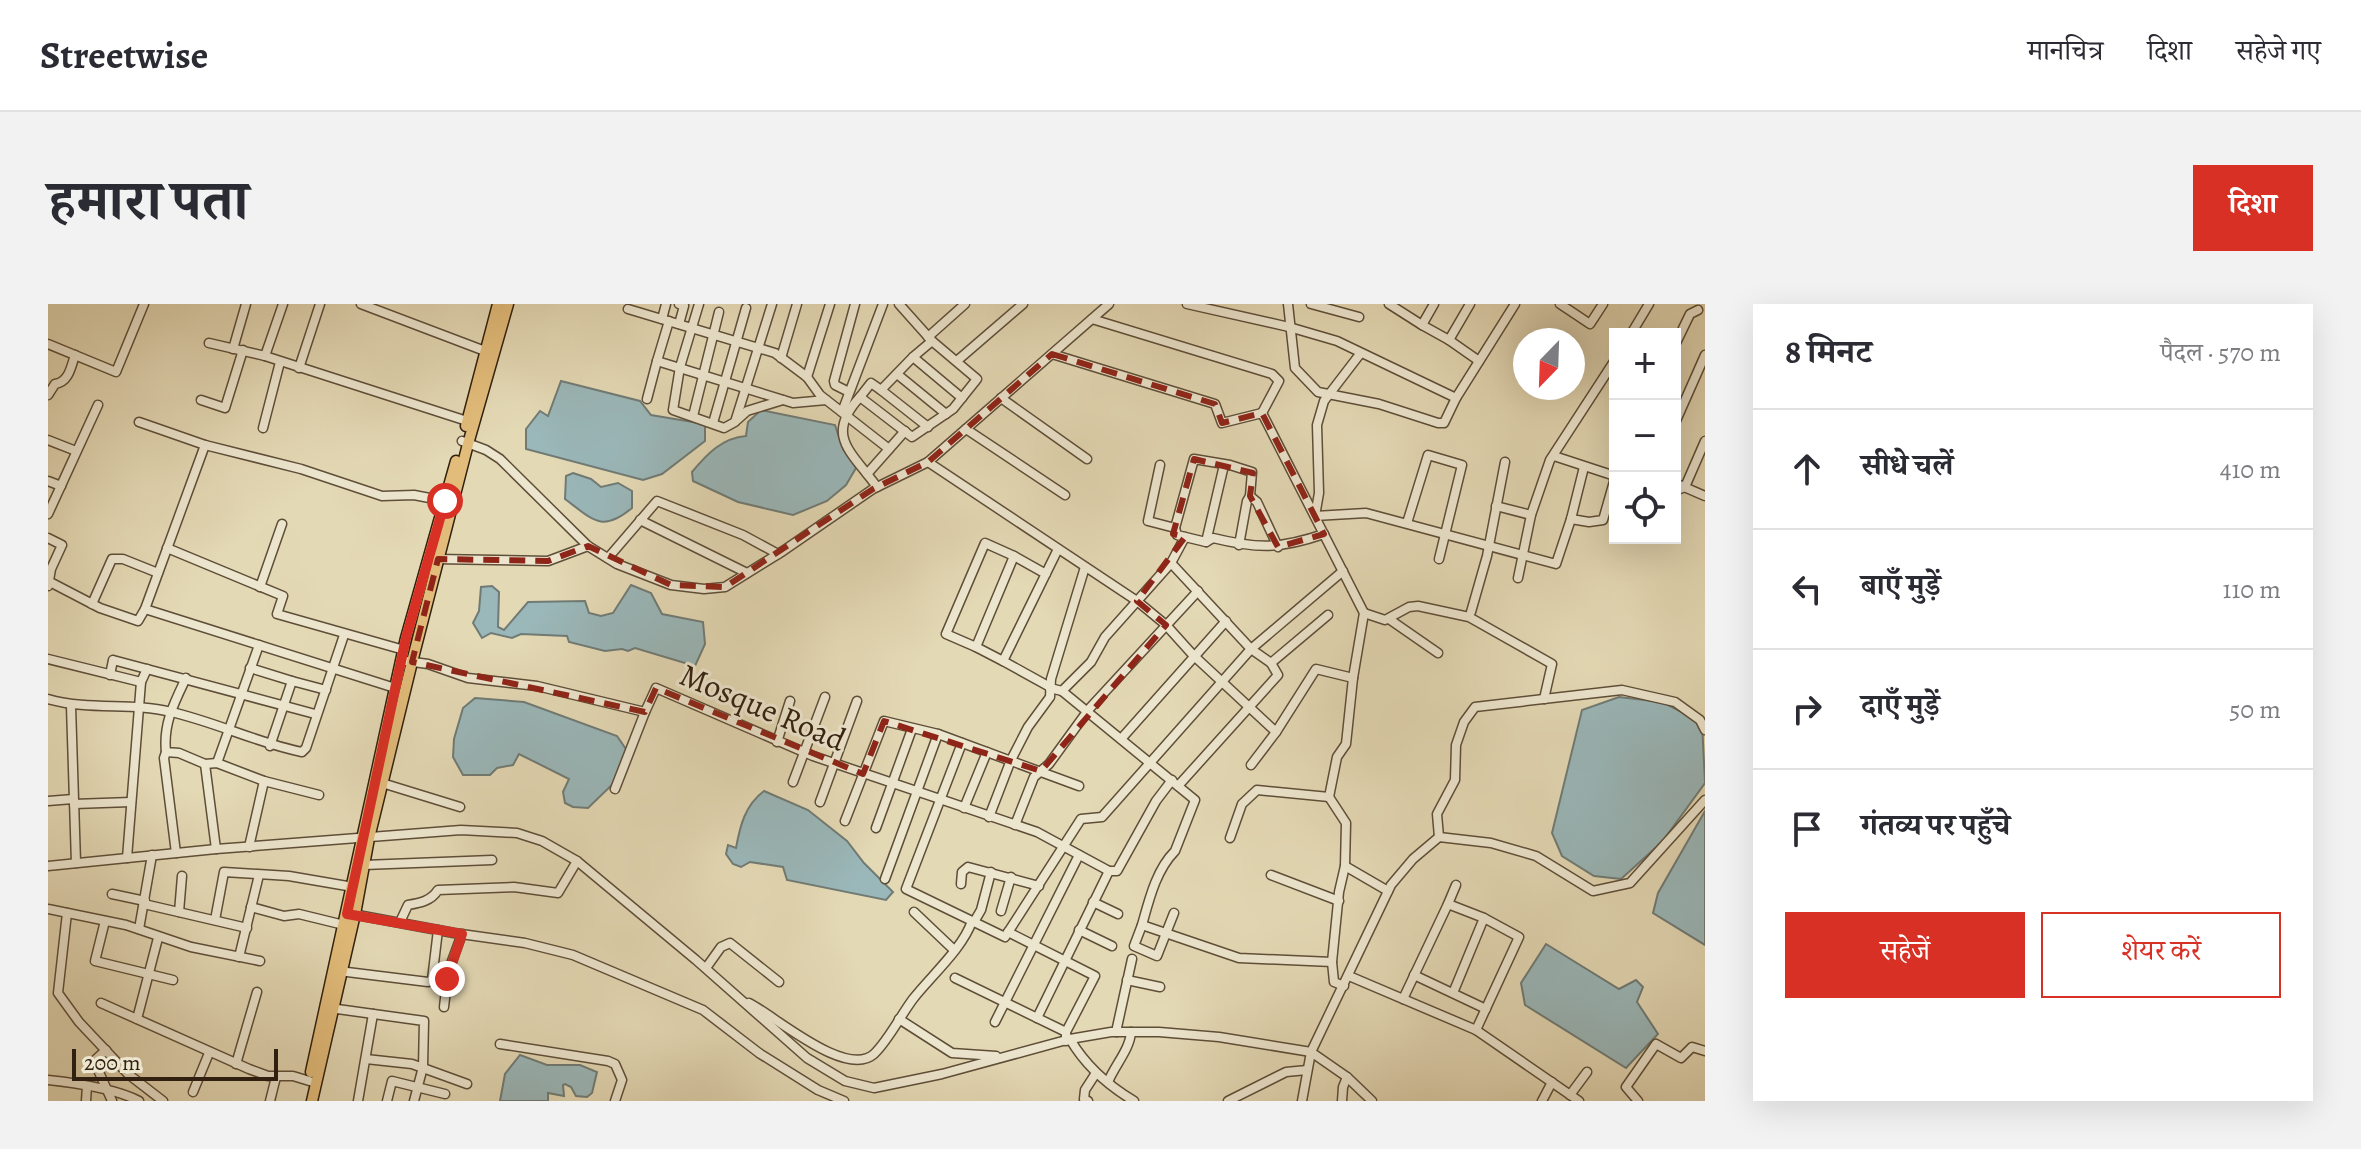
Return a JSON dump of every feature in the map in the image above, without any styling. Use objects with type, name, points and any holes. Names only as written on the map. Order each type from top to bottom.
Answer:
[{"type":"main road","points":[[338,971],[344,925],[351,914],[353,887],[395,688],[465,442],[467,421],[498,304]]},
{"type":"main road","points":[[433,559],[445,501],[508,304]]},
{"type":"main road","points":[[304,1101],[312,1082],[364,865],[365,839],[382,783],[406,657]]},
{"type":"main road","points":[[312,1082],[312,1101]]},
{"type":"street","points":[[48,344],[116,372],[144,304]]},
{"type":"street","points":[[233,349],[246,304]]},
{"type":"street","points":[[265,356],[283,304]]},
{"type":"street","points":[[299,368],[320,304]]},
{"type":"street","points":[[361,304],[387,309],[485,351]]},
{"type":"street","points":[[647,399],[666,320],[666,304]]},
{"type":"street","points":[[679,304],[684,306],[679,324]]},
{"type":"street","points":[[699,304],[680,367],[673,410],[724,428],[747,411],[783,400]]},
{"type":"street","points":[[735,422],[772,304]]},
{"type":"street","points":[[781,358],[797,304]]},
{"type":"street","points":[[807,377],[830,304]]},
{"type":"street","points":[[849,392],[835,385],[834,381],[855,304]]},
{"type":"street","points":[[877,487],[844,442],[842,425],[849,392],[883,304]]},
{"type":"street","points":[[860,397],[912,437],[946,414],[977,379],[930,339],[899,304]]},
{"type":"street","points":[[881,390],[965,304]]},
{"type":"street","points":[[958,360],[1023,304]]},
{"type":"street","points":[[465,442],[500,459],[588,546],[608,558],[671,585],[704,589],[725,587],[877,487],[928,462],[1109,304]]},
{"type":"street","points":[[1187,304],[1337,341],[1456,398]]},
{"type":"street","points":[[1288,304],[1295,368],[1318,392],[1379,404],[1438,423],[1444,423],[1456,398],[1515,304]]},
{"type":"street","points":[[1311,304],[1359,317]]},
{"type":"street","points":[[1389,304],[1479,361]]},
{"type":"street","points":[[1422,325],[1434,304]]},
{"type":"street","points":[[1449,340],[1470,304]]},
{"type":"street","points":[[1560,304],[1590,324],[1603,304]]},
{"type":"street","points":[[1635,328],[1649,304]]},
{"type":"street","points":[[713,423],[746,308]]},
{"type":"street","points":[[628,309],[775,353],[807,377],[826,400],[889,449]]},
{"type":"street","points":[[1681,333],[1690,314],[1699,309]]},
{"type":"street","points":[[693,416],[719,312]]},
{"type":"street","points":[[1052,354],[1215,404],[1222,423],[1262,413],[1279,381],[1272,374],[1092,319]]},
{"type":"street","points":[[209,343],[265,356],[467,421]]},
{"type":"street","points":[[201,400],[225,408],[243,350]]},
{"type":"street","points":[[1315,516],[1319,493],[1317,425],[1324,401],[1360,354]]},
{"type":"street","points":[[48,395],[55,384],[66,378],[75,355]]},
{"type":"street","points":[[1681,409],[1705,355]]},
{"type":"street","points":[[913,357],[962,398]]},
{"type":"street","points":[[657,361],[793,403],[826,400]]},
{"type":"street","points":[[263,428],[280,362]]},
{"type":"street","points":[[1518,578],[1531,515],[1550,460],[1609,369]]},
{"type":"street","points":[[897,374],[946,414]]},
{"type":"street","points":[[844,413],[871,383],[928,427]]},
{"type":"street","points":[[1001,398],[1087,459]]},
{"type":"street","points":[[48,514],[98,405]]},
{"type":"street","points":[[1262,413],[1364,613],[1346,744],[1337,757],[1329,797],[1346,823],[1345,866],[1332,962],[1334,982],[1344,986]]},
{"type":"street","points":[[139,422],[205,445],[301,469],[382,496],[414,495],[445,501]]},
{"type":"street","points":[[966,429],[1065,495]]},
{"type":"street","points":[[867,474],[905,431]]},
{"type":"street","points":[[48,440],[76,451]]},
{"type":"street","points":[[1681,489],[1685,487],[1705,441]]},
{"type":"street","points":[[48,538],[62,545],[49,568],[49,584],[138,621],[205,445]]},
{"type":"street","points":[[1407,523],[1428,455],[1462,465],[1439,559]]},
{"type":"street","points":[[1554,456],[1609,475]]},
{"type":"street","points":[[1239,545],[1252,472],[1194,459],[1175,528],[1177,535],[1206,542],[1213,538],[1239,545],[1278,547],[1324,534]]},
{"type":"street","points":[[928,462],[1137,601],[1166,625],[1193,655],[1276,732]]},
{"type":"street","points":[[1471,612],[1487,556],[1505,462]]},
{"type":"street","points":[[1160,465],[1148,521],[1175,528]]},
{"type":"street","points":[[1206,542],[1224,465]]},
{"type":"street","points":[[1315,516],[1366,513],[1556,564],[1584,467]]},
{"type":"street","points":[[48,481],[61,486]]},
{"type":"street","points":[[1681,485],[1705,496]]},
{"type":"street","points":[[1250,496],[1257,502],[1278,547]]},
{"type":"street","points":[[1571,519],[1589,522],[1603,520],[1609,498]]},
{"type":"street","points":[[608,558],[657,501],[743,535],[778,554]]},
{"type":"street","points":[[1496,506],[1531,515]]},
{"type":"street","points":[[640,520],[747,573]]},
{"type":"street","points":[[167,548],[260,587],[282,524]]},
{"type":"street","points":[[1062,691],[1091,662],[1105,637],[1171,563],[1185,537]]},
{"type":"street","points":[[1046,574],[985,543],[946,634],[1050,688],[1062,691],[1195,800],[1175,851],[1152,890],[1134,946],[1157,956],[1174,913]]},
{"type":"street","points":[[433,559],[548,561],[588,546]]},
{"type":"street","points":[[1003,661],[1058,549]]},
{"type":"street","points":[[976,647],[1014,556]]},
{"type":"street","points":[[92,604],[112,559],[123,559],[158,573]]},
{"type":"street","points":[[1037,1018],[1109,871],[1117,871],[1156,801],[1278,675],[1271,663],[1251,649],[1171,563]]},
{"type":"street","points":[[989,817],[1011,760],[1028,727],[1050,697],[1085,567]]},
{"type":"street","points":[[962,743],[906,889],[1005,937],[1081,819],[1102,817],[1251,649],[1343,571]]},
{"type":"street","name":"Mosque Road","points":[[260,587],[283,596],[277,614],[468,678],[537,686],[645,712],[656,688],[833,764],[1037,832],[1109,871]]},
{"type":"street","points":[[1015,825],[1034,777],[1049,764],[1087,711],[1198,591]]},
{"type":"street","points":[[1389,619],[1409,607],[1418,606],[1469,617],[1552,664],[1544,699]]},
{"type":"street","points":[[145,609],[395,688]]},
{"type":"street","points":[[1364,613],[1389,619],[1438,653]]},
{"type":"street","points":[[1271,663],[1328,615]]},
{"type":"street","points":[[1121,739],[1226,621]]},
{"type":"street","points":[[48,699],[71,706],[170,711],[270,746],[302,752],[306,748],[344,635]]},
{"type":"street","points":[[217,763],[259,645]]},
{"type":"street","points":[[48,659],[141,682]]},
{"type":"street","points":[[110,675],[113,660],[315,714]]},
{"type":"street","points":[[250,668],[326,690]]},
{"type":"street","points":[[127,858],[141,682],[147,669]]},
{"type":"street","points":[[1251,765],[1316,669],[1353,678]]},
{"type":"street","points":[[176,853],[164,758],[165,739],[170,711],[186,678]]},
{"type":"street","points":[[270,746],[292,681]]},
{"type":"street","points":[[1439,837],[1437,814],[1455,780],[1456,745],[1464,722],[1475,707],[1622,690],[1675,702],[1700,720],[1705,730]]},
{"type":"street","points":[[793,782],[825,697]]},
{"type":"street","points":[[777,742],[790,701]]},
{"type":"street","points":[[820,802],[857,701]]},
{"type":"street","points":[[71,706],[76,863]]},
{"type":"street","points":[[615,789],[645,712]]},
{"type":"street","points":[[845,821],[884,721],[938,734],[1079,786]]},
{"type":"street","points":[[876,828],[912,729]]},
{"type":"street","points":[[885,879],[938,734]]},
{"type":"street","points":[[166,752],[179,753],[205,764],[217,763],[264,781],[319,795]]},
{"type":"street","points":[[964,808],[987,752]]},
{"type":"street","points":[[205,764],[216,849]]},
{"type":"street","points":[[249,847],[264,781]]},
{"type":"street","points":[[382,783],[460,807]]},
{"type":"street","points":[[1230,838],[1242,804],[1257,790],[1329,797]]},
{"type":"street","points":[[1302,1101],[1311,1052],[1388,891],[1413,859],[1439,837],[1491,843],[1536,856],[1593,891],[1630,883],[1705,800]]},
{"type":"street","points":[[48,801],[131,802]]},
{"type":"street","points":[[48,866],[216,849],[490,829],[517,833],[542,841],[577,861],[706,968],[807,1058],[845,1081],[874,1088],[942,1074],[1067,1037],[1131,1032],[1219,1037],[1311,1052],[1347,1077],[1372,1101]]},
{"type":"street","points":[[139,929],[152,855]]},
{"type":"street","points":[[995,1022],[1079,855]]},
{"type":"street","points":[[364,865],[492,860]]},
{"type":"street","points":[[400,922],[408,905],[423,903],[435,896],[438,890],[514,887],[558,893],[577,861]]},
{"type":"street","points":[[1345,866],[1388,891]]},
{"type":"street","points":[[961,884],[962,872],[968,867],[1039,886]]},
{"type":"street","points":[[215,920],[224,872],[289,876],[353,887]]},
{"type":"street","points":[[738,997],[759,1007],[808,1042],[836,1055],[864,1059],[874,1054],[954,950],[981,910],[991,872]]},
{"type":"street","points":[[239,957],[259,875]]},
{"type":"street","points":[[1271,875],[1339,901]]},
{"type":"street","points":[[179,912],[182,876]]},
{"type":"street","points":[[1001,911],[1011,877]]},
{"type":"street","points":[[1403,999],[1456,885]]},
{"type":"street","points":[[112,894],[247,928]]},
{"type":"street","points":[[1093,902],[1118,914]]},
{"type":"street","points":[[1448,904],[1484,918],[1519,937],[1476,1030]]},
{"type":"street","points":[[251,907],[284,916],[299,914],[344,925]]},
{"type":"street","points":[[48,909],[260,961]]},
{"type":"street","points":[[914,912],[954,950]]},
{"type":"street","points":[[67,913],[58,993],[79,1022],[128,1074],[163,1101]]},
{"type":"street","points":[[351,914],[514,940],[573,955],[681,999],[715,1018],[750,1048],[818,1090],[844,1101]]},
{"type":"street","points":[[1453,993],[1484,918]]},
{"type":"street","points":[[105,921],[95,961],[173,980]]},
{"type":"street","points":[[1142,925],[1239,958],[1332,962]]},
{"type":"street","points":[[338,971],[428,982],[432,980],[438,930]]},
{"type":"street","points":[[1079,930],[1112,946]]},
{"type":"street","points":[[1008,932],[1106,981]]},
{"type":"street","points":[[444,1007],[448,972],[462,934]]},
{"type":"street","points":[[137,1019],[158,938]]},
{"type":"street","points":[[706,968],[721,947],[730,943],[779,982]]},
{"type":"street","points":[[1116,1032],[1132,959]]},
{"type":"street","points":[[1414,975],[1486,1009]]},
{"type":"street","points":[[1067,1037],[1095,976]]},
{"type":"street","points":[[1349,976],[1476,1030],[1579,1101]]},
{"type":"street","points":[[955,978],[1037,1018],[1067,1037],[1096,1073],[1134,1101]]},
{"type":"street","points":[[1127,980],[1160,987]]},
{"type":"street","points":[[236,1064],[257,992]]},
{"type":"street","points":[[101,1003],[236,1064],[276,1077],[293,1076],[312,1082]]},
{"type":"street","points":[[329,1008],[424,1021],[423,1067],[414,1101]]},
{"type":"street","points":[[358,1101],[373,1014]]},
{"type":"street","points":[[899,1019],[952,1053],[1005,1056]]},
{"type":"street","points":[[1108,1082],[1118,1060],[1131,1043],[1131,1032]]},
{"type":"street","points":[[500,1044],[615,1064],[622,1080],[615,1101]]},
{"type":"street","points":[[1638,1101],[1626,1087],[1656,1044],[1681,1058],[1692,1047],[1705,1051]]},
{"type":"street","points":[[106,1050],[94,1061],[110,1096]]},
{"type":"street","points":[[193,1092],[209,1053]]},
{"type":"street","points":[[366,1059],[423,1067],[467,1084]]},
{"type":"street","points":[[1228,1101],[1286,1072],[1307,1070]]},
{"type":"street","points":[[1570,1095],[1587,1072]]},
{"type":"street","points":[[1088,1101],[1084,1099],[1085,1090],[1096,1073]]},
{"type":"street","points":[[270,1101],[276,1077]]},
{"type":"street","points":[[1342,1101],[1347,1077]]},
{"type":"street","points":[[48,1080],[87,1086],[110,1096],[128,1095],[139,1101]]},
{"type":"street","points":[[387,1101],[392,1081],[445,1094]]},
{"type":"street","points":[[1542,1101],[1552,1082]]},
{"type":"street","points":[[86,1101],[87,1086]]},
{"type":"highlighted area","points":[[1052,354],[1215,404],[1222,423],[1262,413],[1324,534],[1278,547],[1250,496],[1253,473],[1194,459],[1173,534],[1185,537],[1137,601],[1166,625],[1041,771],[884,721],[863,774],[656,688],[645,712],[412,662],[438,559],[548,561],[588,546],[671,585],[725,587],[873,489],[928,462]]},
{"type":"water","points":[[561,381],[640,401],[651,415],[705,424],[705,441],[662,474],[643,480],[526,449],[526,429],[540,411],[548,416]]},
{"type":"water","points":[[761,410],[835,425],[843,449],[856,468],[846,485],[827,501],[793,515],[738,502],[693,481],[692,472],[703,459],[722,444],[746,436],[748,422]]},
{"type":"water","points":[[573,473],[591,479],[601,487],[618,483],[632,491],[632,508],[622,516],[605,522],[591,518],[565,499],[566,476]]},
{"type":"water","points":[[631,585],[651,593],[662,614],[703,622],[705,644],[695,666],[635,648],[605,651],[569,642],[567,636],[521,634],[512,638],[491,633],[482,638],[473,623],[479,611],[481,587],[492,586],[499,592],[498,627],[504,630],[528,602],[585,601],[589,613],[601,616],[613,613]]},
{"type":"water","points":[[1619,697],[1662,702],[1702,722],[1705,783],[1662,842],[1621,879],[1594,876],[1562,856],[1552,833],[1582,710]]},
{"type":"water","points":[[475,698],[524,702],[617,736],[628,752],[616,781],[588,808],[565,803],[563,792],[569,779],[519,754],[513,765],[497,768],[490,775],[463,775],[453,757],[454,739],[463,708]]},
{"type":"water","points":[[764,791],[808,810],[847,841],[893,892],[886,900],[787,880],[783,867],[750,862],[741,867],[733,864],[726,854],[728,845],[736,848],[748,809]]},
{"type":"water","points":[[1705,811],[1705,945],[1653,913],[1658,893]]},
{"type":"water","points":[[1546,944],[1619,989],[1636,980],[1643,987],[1637,1002],[1658,1034],[1626,1068],[1525,1005],[1521,983]]},
{"type":"water","points":[[520,1055],[547,1065],[580,1065],[597,1072],[592,1093],[587,1097],[576,1096],[565,1084],[564,1096],[548,1093],[548,1101],[500,1101],[505,1074]]},
{"type":"route","points":[[445,501],[406,638],[347,914],[462,934],[447,979]]}]
